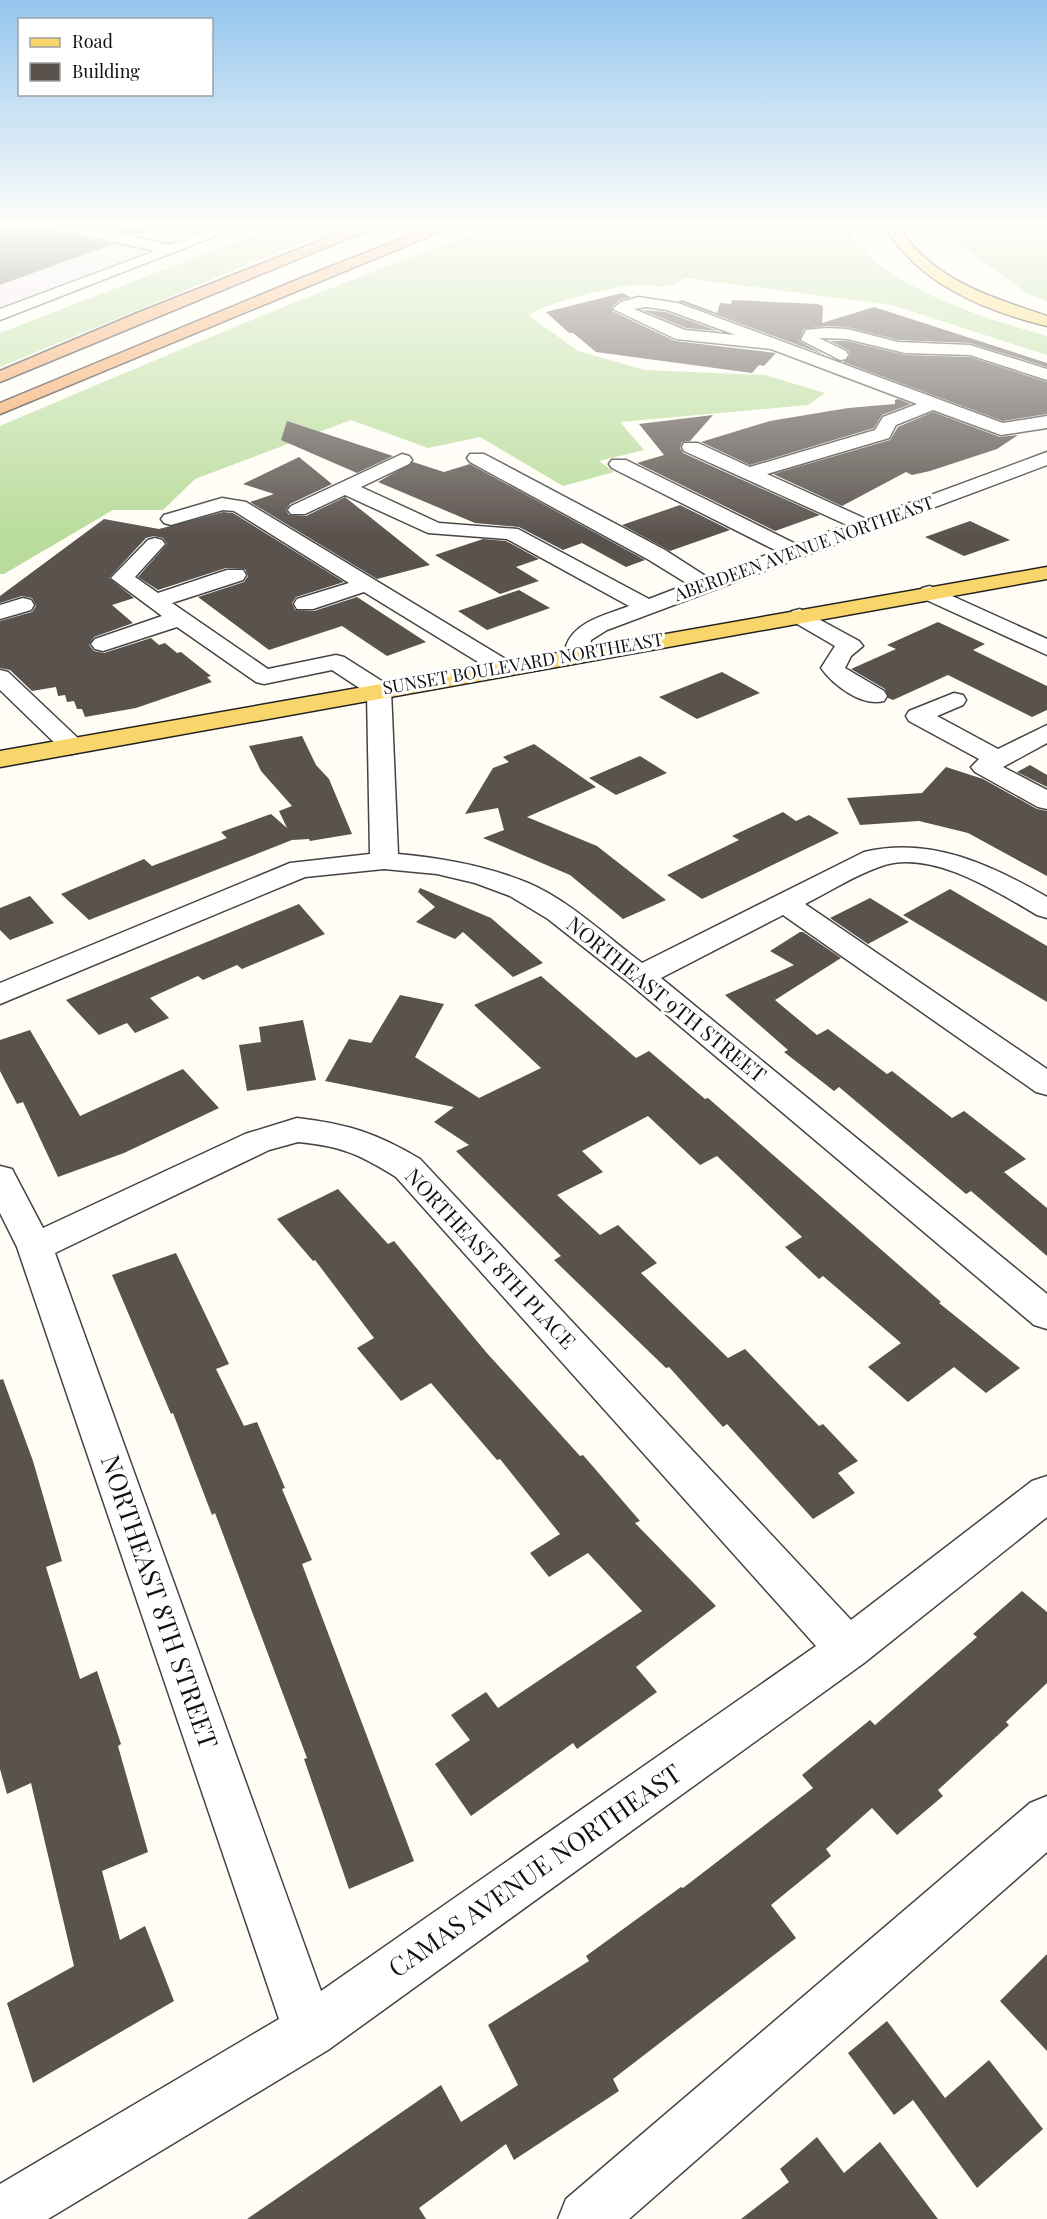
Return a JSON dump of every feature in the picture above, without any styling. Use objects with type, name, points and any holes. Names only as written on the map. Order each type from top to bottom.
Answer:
[{"type":"highway","points":[[0,377],[111,330]]},
{"type":"highway","points":[[0,390],[145,330]]},
{"type":"highway","points":[[0,410],[191,330]]},
{"type":"main road","name":"SUNSET BOULEVARD NORTHEAST","points":[[0,759],[1047,573]]},
{"type":"street","points":[[669,330],[682,335],[770,344],[796,350],[1002,429],[1047,422]]},
{"type":"street","points":[[733,330],[770,344]]},
{"type":"street","points":[[844,369],[852,365],[850,359],[809,340],[812,334],[832,331],[854,333],[900,347],[956,347],[977,350],[1047,375]]},
{"type":"street","points":[[748,473],[882,434],[889,421],[934,403]]},
{"type":"street","points":[[691,447],[865,526]]},
{"type":"street","points":[[477,458],[657,555],[705,586]]},
{"type":"street","name":"ABERDEEN AVENUE NORTHEAST","points":[[584,654],[578,646],[581,637],[598,625],[1047,458]]},
{"type":"street","points":[[298,510],[402,460]]},
{"type":"street","points":[[619,464],[795,552]]},
{"type":"street","points":[[346,488],[435,529],[511,533],[647,607]]},
{"type":"street","points":[[689,500],[721,489]]},
{"type":"street","points":[[171,519],[222,504],[239,506],[504,668]]},
{"type":"street","points":[[0,994],[300,869],[384,861],[379,690],[336,662],[264,677],[122,578],[155,544]]},
{"type":"street","points":[[155,601],[235,575]]},
{"type":"street","points":[[305,604],[367,584]]},
{"type":"street","points":[[930,593],[1047,648]]},
{"type":"street","points":[[0,612],[22,605]]},
{"type":"street","points":[[800,616],[851,646],[841,652],[833,668],[840,677],[875,696]]},
{"type":"street","points":[[102,644],[180,618]]},
{"type":"street","points":[[0,677],[72,746]]},
{"type":"street","points":[[954,700],[918,716],[998,759]]},
{"type":"street","points":[[1047,733],[984,767],[1047,801]]},
{"type":"street","points":[[640,976],[874,858],[911,855],[949,862],[987,874],[1047,909]]},
{"type":"street","name":"NORTHEAST 9TH STREET","points":[[384,861],[437,866],[484,877],[520,890],[558,913],[640,976],[1047,1315]]},
{"type":"street","points":[[784,903],[1047,1084]]},
{"type":"street","name":"NORTHEAST 8TH PLACE","points":[[35,1247],[257,1142],[297,1130],[337,1134],[374,1147],[408,1168],[848,1649]]},
{"type":"street","name":"NORTHEAST 8TH STREET","points":[[0,1178],[35,1247],[309,2031]]},
{"type":"street","name":"CAMAS AVENUE NORTHEAST","points":[[0,2216],[309,2031],[848,1649],[1047,1493]]},
{"type":"street","points":[[586,2219],[1047,1820]]},
{"type":"green space","points":[[9,330],[90,330],[0,367],[0,333]]},
{"type":"green space","points":[[230,330],[548,330],[578,351],[645,370],[765,375],[825,393],[808,405],[620,422],[644,450],[599,461],[614,472],[563,486],[480,437],[428,448],[351,420],[195,479],[163,510],[113,510],[4,574],[0,574],[0,426]]},
{"type":"green space","points":[[968,330],[1026,330],[1047,336],[1047,355]]},
{"type":"building","points":[[565,330],[651,330],[675,341],[776,353],[764,366],[759,365],[752,373],[596,352],[573,333]]},
{"type":"building","points":[[756,330],[804,330],[799,341],[825,355]]},
{"type":"building","points":[[857,330],[944,330],[1047,363],[1047,367],[970,343],[898,340]]},
{"type":"building","points":[[830,341],[847,341],[905,355],[970,357],[1047,382],[1047,414],[1003,421],[843,362],[850,356],[848,350]]},
{"type":"building","points":[[895,400],[911,404],[882,415],[874,428],[750,465],[701,442],[770,421],[848,408],[895,404]]},
{"type":"building","points":[[933,412],[1000,437],[1018,435],[997,449],[930,471],[912,475],[906,472],[842,506],[773,474],[890,440],[898,427]]},
{"type":"building","points":[[713,415],[690,441],[682,442],[680,448],[683,453],[820,515],[775,531],[637,463],[664,455],[639,424]]},
{"type":"building","points":[[287,421],[393,456],[357,473],[281,440]]},
{"type":"building","points":[[299,457],[332,484],[290,504],[286,510],[289,515],[306,516],[345,497],[430,565],[377,579],[250,502],[274,494],[243,484]]},
{"type":"building","points":[[413,462],[444,472],[470,464],[645,560],[626,567],[582,543],[563,550],[519,527],[475,523],[378,482]]},
{"type":"building","points":[[680,505],[730,530],[670,551],[622,525]]},
{"type":"building","points":[[223,512],[233,513],[344,582],[296,597],[292,603],[295,610],[314,611],[357,597],[426,642],[387,656],[342,626],[269,650],[198,597],[244,582],[248,576],[245,569],[226,568],[158,590],[138,577],[167,544],[163,538],[154,536],[146,538],[109,578],[134,598],[112,605],[133,623],[94,637],[89,645],[94,651],[104,653],[151,638],[159,645],[165,643],[177,653],[181,652],[211,676],[207,677],[212,682],[136,708],[85,717],[82,709],[77,709],[74,701],[67,702],[65,695],[58,696],[56,687],[32,691],[10,670],[0,668],[0,621],[32,612],[36,606],[32,598],[22,596],[0,603],[0,596],[104,519],[159,529]]},
{"type":"building","points":[[970,521],[1010,540],[964,556],[925,537]]},
{"type":"building","points":[[483,539],[506,541],[539,559],[516,567],[539,581],[500,594],[435,555]]},
{"type":"building","points":[[519,590],[550,608],[487,630],[458,611]]},
{"type":"building","points":[[938,622],[985,644],[973,650],[1047,686],[1047,710],[1032,717],[948,675],[893,700],[888,698],[885,689],[851,669],[896,649],[887,645]]},
{"type":"building","points":[[722,672],[760,693],[697,719],[659,697]]},
{"type":"building","points":[[302,736],[316,765],[329,779],[352,834],[310,841],[309,839],[292,840],[89,920],[61,894],[144,859],[152,866],[227,838],[221,832],[271,814],[287,828],[279,811],[292,806],[261,771],[249,746]]},
{"type":"building","points":[[534,744],[596,787],[527,817],[597,846],[666,900],[623,919],[570,875],[483,838],[504,830],[498,808],[465,814],[493,768],[509,762],[503,757]]},
{"type":"building","points":[[640,756],[667,773],[616,795],[589,778]]},
{"type":"building","points":[[1030,765],[1047,775],[1047,787],[1017,772]]},
{"type":"building","points":[[946,767],[983,779],[1037,809],[1047,811],[1047,876],[968,833],[919,821],[860,825],[847,798],[922,793]]},
{"type":"building","points":[[783,812],[796,821],[809,815],[839,833],[702,899],[667,875],[739,840],[732,836]]},
{"type":"building","points":[[420,888],[491,918],[543,963],[513,977],[463,932],[455,939],[416,922],[435,907],[418,892]]},
{"type":"building","points":[[950,889],[1047,946],[1047,1002],[903,915]]},
{"type":"building","points":[[30,896],[54,923],[10,940],[0,930],[0,908]]},
{"type":"building","points":[[870,898],[909,922],[868,944],[830,918]]},
{"type":"building","points":[[299,904],[325,934],[242,969],[237,965],[203,980],[198,976],[150,998],[169,1018],[135,1033],[127,1023],[99,1035],[66,1000]]},
{"type":"building","points":[[800,932],[841,958],[775,1000],[817,1035],[828,1029],[887,1074],[892,1071],[952,1118],[964,1111],[1026,1159],[1004,1172],[1047,1208],[1047,1256],[971,1191],[966,1194],[839,1087],[834,1091],[784,1052],[788,1050],[725,995],[794,965],[770,951]]},
{"type":"building","points":[[541,976],[636,1058],[649,1051],[705,1099],[708,1098],[941,1302],[939,1303],[1020,1368],[986,1393],[954,1367],[908,1402],[868,1367],[901,1343],[823,1276],[819,1279],[785,1247],[802,1237],[717,1156],[700,1165],[648,1116],[582,1151],[603,1172],[557,1195],[600,1235],[618,1225],[657,1263],[641,1273],[728,1358],[745,1349],[819,1426],[823,1424],[858,1461],[838,1473],[855,1493],[813,1519],[727,1424],[723,1427],[669,1367],[666,1368],[554,1260],[561,1256],[456,1151],[469,1145],[434,1122],[454,1107],[325,1081],[349,1039],[371,1043],[400,995],[444,1004],[415,1057],[479,1098],[541,1068],[474,1005]]},
{"type":"building","points":[[303,1020],[316,1080],[247,1091],[239,1045],[261,1042],[259,1027]]},
{"type":"building","points":[[30,1030],[80,1116],[183,1069],[219,1108],[124,1153],[58,1177],[23,1102],[17,1104],[0,1071],[0,1040]]},
{"type":"building","points":[[338,1189],[388,1244],[394,1241],[486,1352],[580,1456],[583,1455],[640,1521],[635,1523],[716,1606],[636,1667],[657,1692],[577,1749],[573,1743],[471,1816],[435,1764],[470,1740],[451,1715],[486,1692],[498,1708],[642,1611],[588,1553],[549,1577],[530,1553],[560,1534],[500,1459],[497,1460],[431,1383],[401,1401],[357,1348],[374,1338],[315,1260],[313,1261],[277,1219]]},
{"type":"building","points":[[176,1253],[229,1364],[216,1369],[244,1426],[257,1422],[285,1488],[282,1489],[312,1560],[302,1564],[414,1861],[349,1889],[304,1759],[307,1758],[215,1513],[212,1515],[173,1413],[171,1414],[112,1275]]},
{"type":"building","points":[[3,1379],[33,1461],[62,1561],[46,1567],[80,1679],[97,1671],[121,1744],[118,1746],[148,1852],[102,1871],[120,1940],[145,1926],[174,2001],[33,2083],[7,2003],[74,1966],[31,1783],[7,1794],[0,1769],[0,1380]]},
{"type":"building","points":[[1022,1591],[1047,1612],[1047,1683],[1006,1722],[1009,1725],[938,1790],[943,1796],[897,1835],[872,1808],[826,1849],[831,1856],[771,1905],[796,1938],[613,2079],[619,2091],[514,2160],[506,2144],[419,2208],[426,2219],[247,2219],[441,2085],[461,2122],[518,2085],[488,2025],[589,1961],[586,1956],[681,1887],[683,1888],[813,1788],[802,1775],[870,1720],[875,1725],[977,1637],[973,1634]]},
{"type":"building","points":[[1047,1954],[1047,2051],[1000,2001]]},
{"type":"building","points":[[887,2021],[945,2098],[989,2060],[1043,2129],[977,2188],[913,2100],[894,2115],[848,2053]]},
{"type":"building","points":[[817,2137],[844,2173],[880,2142],[938,2219],[741,2219],[789,2182],[780,2169]]}]
